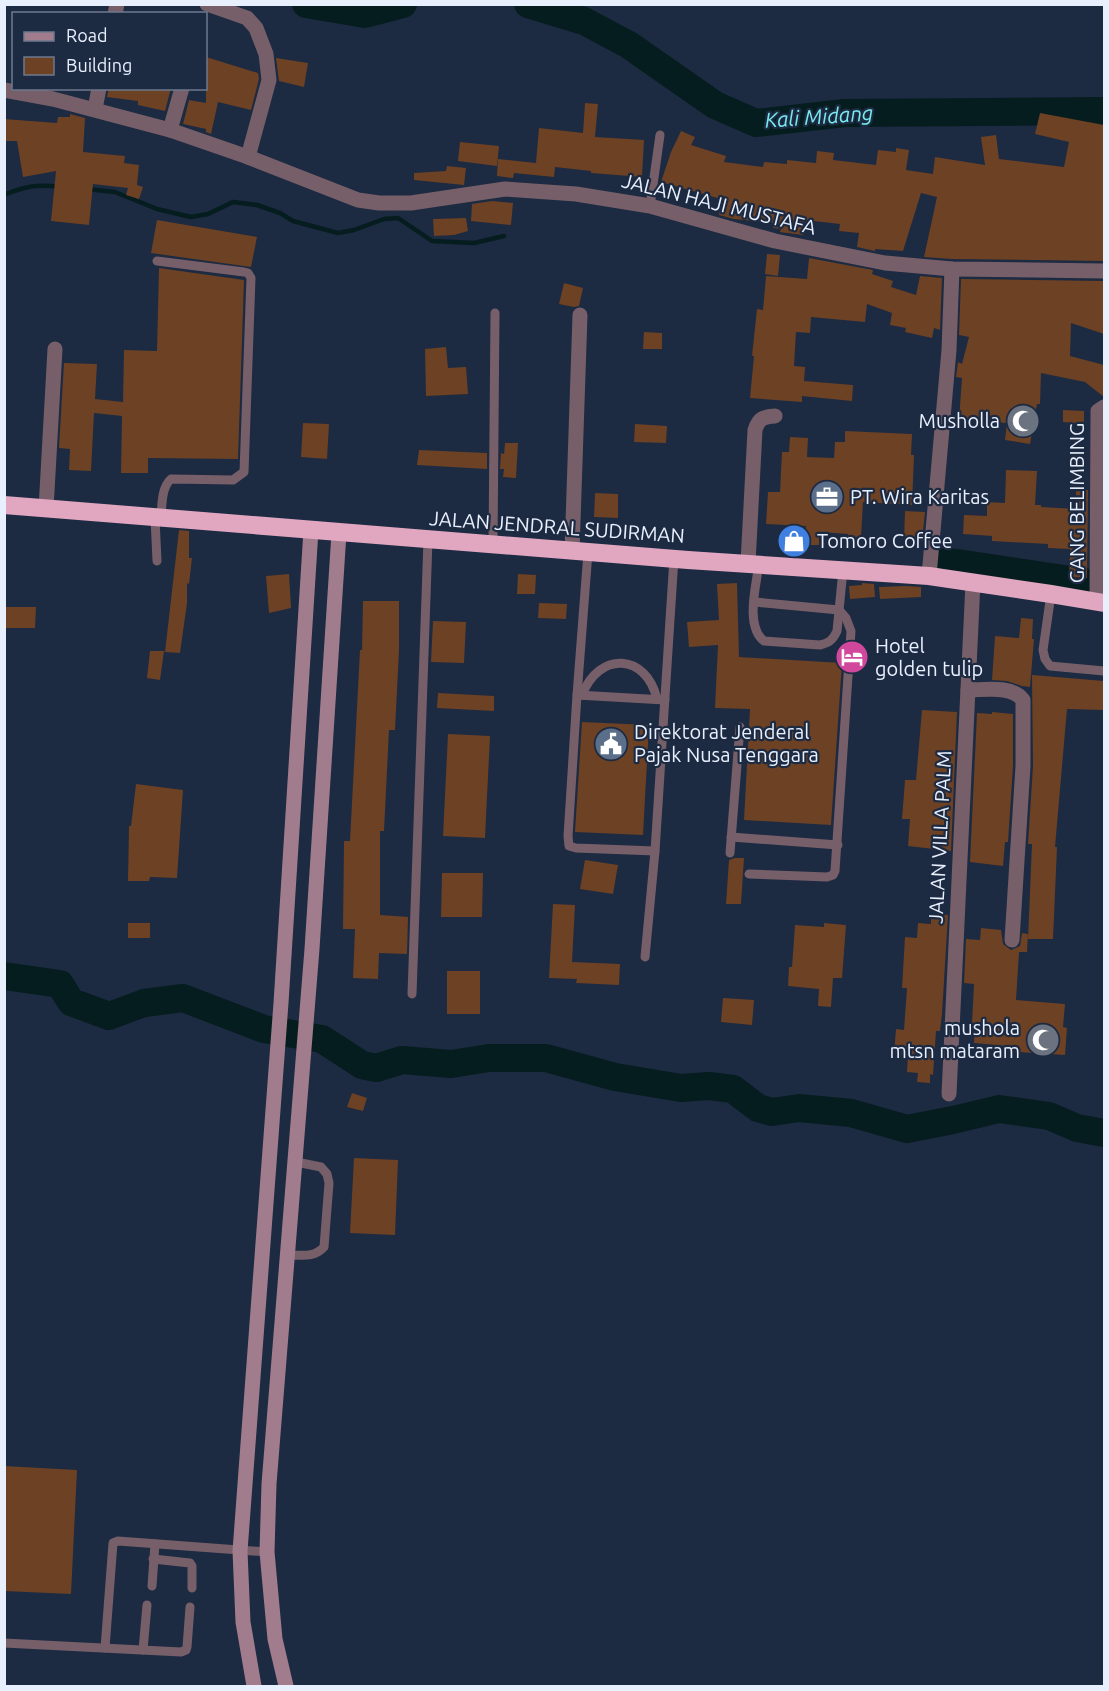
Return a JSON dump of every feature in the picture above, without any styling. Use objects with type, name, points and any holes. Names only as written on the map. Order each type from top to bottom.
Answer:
[{"type":"highway","name":"JALAN JENDRAL SUDIRMAN","points":[[4,505],[428,540],[929,576],[1101,603]]},
{"type":"main road","points":[[254,1686],[243,1622],[240,1551],[277,1066],[311,530]]},
{"type":"main road","points":[[286,1686],[275,1640],[267,1552],[269,1484],[296,1162],[339,533]]},
{"type":"street","points":[[206,4],[247,18],[256,28],[266,54],[269,80],[248,157]]},
{"type":"street","name":"JALAN HAJI MUSTAFA","points":[[4,90],[95,109],[170,130],[248,157],[347,196],[379,203],[411,203],[505,189],[576,194],[650,206],[775,241],[885,263],[952,269],[1104,271]]},
{"type":"street","points":[[95,109],[99,90]]},
{"type":"street","points":[[170,130],[181,90]]},
{"type":"street","points":[[929,576],[949,343],[952,269]]},
{"type":"street","points":[[580,315],[580,551]]},
{"type":"street","points":[[46,509],[55,349]]},
{"type":"street","name":"GANG BELIMBING","points":[[1101,603],[1098,411],[1104,406]]},
{"type":"street","points":[[753,564],[755,430],[758,421],[763,417],[776,416]]},
{"type":"street","name":"JALAN VILLA PALM","points":[[949,1094],[973,582]]},
{"type":"street","points":[[968,690],[1011,691],[1023,700],[1023,766],[1012,940]]},
{"type":"lane","points":[[650,206],[660,135]]},
{"type":"lane","points":[[157,561],[158,518],[166,483],[171,479],[233,480],[244,472],[251,278],[248,273],[244,272],[158,261]]},
{"type":"lane","points":[[493,544],[495,313]]},
{"type":"lane","points":[[412,994],[428,540]]},
{"type":"lane","points":[[580,551],[580,695],[569,846],[655,850]]},
{"type":"lane","points":[[645,957],[655,850],[661,700],[674,558]]},
{"type":"lane","points":[[753,564],[754,628],[758,636],[764,641],[820,645],[828,643],[837,631],[843,570]]},
{"type":"lane","points":[[1051,594],[1043,650],[1045,659],[1050,666],[1104,671]]},
{"type":"lane","points":[[749,874],[827,877],[833,875],[838,845],[850,631],[846,618],[839,610],[755,602]]},
{"type":"lane","points":[[580,695],[588,680],[599,669],[614,664],[630,665],[644,672],[654,685],[661,700]]},
{"type":"lane","points":[[580,695],[661,700]]},
{"type":"lane","points":[[730,853],[740,727]]},
{"type":"lane","points":[[731,837],[838,845]]},
{"type":"lane","points":[[289,1255],[310,1256],[318,1253],[324,1247],[329,1183],[327,1174],[321,1167],[296,1162]]},
{"type":"lane","points":[[105,1648],[113,1544],[118,1541],[267,1552]]},
{"type":"lane","points":[[152,1586],[154,1544]]},
{"type":"lane","points":[[153,1559],[190,1563],[192,1588]]},
{"type":"lane","points":[[143,1650],[147,1605]]},
{"type":"lane","points":[[4,1643],[186,1650],[190,1607]]},
{"type":"building","points":[[207,57],[258,73],[259,79],[251,110],[218,102],[211,134],[206,132],[206,129],[183,124],[189,100],[206,103]]},
{"type":"building","points":[[276,58],[308,63],[304,87],[279,81]]},
{"type":"building","points":[[109,90],[170,90],[165,111],[138,105],[138,101],[107,97]]},
{"type":"building","points":[[585,103],[598,104],[595,137],[644,140],[642,177],[591,173],[591,171],[555,167],[554,177],[514,173],[513,178],[497,176],[498,159],[536,163],[539,128],[583,133]]},
{"type":"building","points":[[1040,113],[1104,125],[1104,261],[924,257],[937,197],[921,193],[903,251],[875,249],[875,251],[857,247],[859,233],[839,231],[840,224],[805,220],[803,235],[780,232],[781,229],[773,228],[773,223],[719,215],[721,199],[661,182],[681,131],[695,137],[691,145],[726,156],[724,162],[763,167],[764,162],[787,164],[787,160],[816,163],[817,151],[834,153],[833,160],[876,165],[878,150],[896,152],[896,148],[909,150],[906,170],[933,174],[935,157],[985,165],[981,137],[996,135],[999,159],[1064,167],[1069,142],[1035,134]]},
{"type":"building","points":[[70,114],[85,118],[83,152],[125,156],[124,163],[139,165],[137,185],[143,187],[139,199],[126,195],[128,188],[93,184],[89,225],[51,221],[56,171],[23,177],[17,141],[4,141],[4,119],[57,123],[58,117],[70,117]]},
{"type":"building","points":[[460,142],[499,146],[497,166],[458,161]]},
{"type":"building","points":[[447,166],[466,168],[464,185],[414,180],[414,173],[446,171]]},
{"type":"building","points":[[492,201],[513,203],[511,225],[471,221],[472,204]]},
{"type":"building","points":[[466,218],[468,231],[454,235],[434,236],[433,219]]},
{"type":"building","points":[[157,220],[257,237],[251,267],[151,253]]},
{"type":"building","points":[[767,254],[780,255],[778,276],[765,274]]},
{"type":"building","points":[[809,258],[873,270],[872,274],[893,281],[891,287],[916,295],[920,276],[942,278],[940,330],[934,328],[932,338],[905,332],[906,328],[890,325],[892,313],[867,304],[865,322],[811,317],[810,333],[796,332],[794,366],[805,367],[804,381],[853,385],[852,401],[802,396],[802,402],[750,398],[757,309],[763,310],[766,276],[807,279]]},
{"type":"building","points":[[159,268],[244,280],[238,459],[148,458],[148,473],[121,473],[122,416],[94,413],[91,471],[69,470],[70,449],[59,448],[64,363],[97,364],[95,399],[123,402],[124,350],[157,351]]},
{"type":"building","points":[[961,279],[1104,281],[1104,334],[1071,323],[1070,356],[1104,365],[1104,397],[1085,382],[1041,373],[1040,404],[1037,404],[1030,444],[1005,440],[1007,423],[959,420],[962,378],[956,377],[958,362],[962,364],[969,337],[959,335]]},
{"type":"building","points":[[564,283],[583,288],[579,306],[559,304]]},
{"type":"building","points":[[644,332],[662,333],[662,349],[643,349]]},
{"type":"building","points":[[446,347],[448,368],[466,367],[468,394],[426,396],[425,349]]},
{"type":"building","points":[[1063,410],[1084,411],[1084,424],[1063,422]]},
{"type":"building","points":[[303,423],[329,424],[327,459],[301,457]]},
{"type":"building","points":[[635,424],[667,426],[666,443],[634,442]]},
{"type":"building","points":[[845,431],[912,434],[911,455],[914,455],[912,505],[863,502],[861,537],[819,532],[819,545],[805,545],[806,526],[766,524],[768,492],[780,492],[782,452],[789,452],[790,437],[808,438],[807,457],[834,458],[835,442],[845,442]]},
{"type":"building","points":[[505,443],[518,443],[516,478],[503,477],[504,469],[500,469],[501,453],[504,454]]},
{"type":"building","points":[[419,450],[487,453],[487,469],[417,465]]},
{"type":"building","points":[[1006,470],[1037,471],[1035,505],[1041,505],[1041,507],[1076,509],[1076,489],[1088,490],[1087,578],[1069,577],[1070,549],[1048,548],[1048,544],[992,541],[992,536],[963,534],[964,515],[987,516],[987,502],[1005,503]]},
{"type":"building","points":[[595,493],[618,494],[618,518],[594,517]]},
{"type":"building","points":[[905,511],[925,512],[922,541],[904,540]]},
{"type":"building","points":[[179,530],[189,531],[189,558],[192,558],[189,584],[187,583],[187,603],[180,653],[165,652]]},
{"type":"building","points":[[289,574],[291,608],[269,613],[266,576]]},
{"type":"building","points":[[518,574],[536,575],[535,594],[517,594]]},
{"type":"building","points":[[737,583],[739,657],[842,663],[831,825],[744,820],[750,709],[715,708],[718,645],[689,647],[687,622],[719,620],[717,584]]},
{"type":"building","points":[[862,583],[874,584],[875,597],[850,599],[849,586],[862,585]]},
{"type":"building","points":[[879,587],[921,587],[921,597],[880,599]]},
{"type":"building","points":[[363,601],[399,601],[395,730],[389,730],[384,831],[380,831],[380,915],[408,917],[407,954],[379,953],[378,979],[353,978],[355,929],[343,929],[344,841],[350,841]]},
{"type":"building","points":[[539,603],[567,604],[566,619],[538,618]]},
{"type":"building","points":[[4,607],[36,607],[35,628],[4,628]]},
{"type":"building","points":[[1021,618],[1033,619],[1032,639],[1034,639],[1030,687],[992,680],[995,636],[1019,638]]},
{"type":"building","points":[[433,621],[466,622],[464,663],[431,662]]},
{"type":"building","points":[[150,651],[164,651],[160,680],[147,678]]},
{"type":"building","points":[[1032,675],[1104,681],[1104,710],[1067,709],[1055,847],[1057,847],[1053,939],[1028,939],[1032,844],[1028,844],[1033,766]]},
{"type":"building","points":[[438,693],[494,696],[494,711],[437,708]]},
{"type":"building","points":[[922,710],[957,712],[951,851],[908,846],[910,819],[902,819],[905,780],[916,780]]},
{"type":"building","points":[[992,712],[1013,714],[1013,766],[1008,842],[1005,842],[1003,866],[970,862],[977,713],[992,714]]},
{"type":"building","points":[[582,722],[649,725],[643,835],[575,832]]},
{"type":"building","points":[[448,734],[490,736],[485,838],[443,836]]},
{"type":"building","points":[[136,784],[183,790],[177,878],[150,877],[149,881],[128,881],[129,826],[131,826]]},
{"type":"building","points":[[744,858],[741,904],[726,904],[729,860]]},
{"type":"building","points":[[585,860],[618,865],[613,894],[580,889]]},
{"type":"building","points":[[442,873],[483,873],[482,917],[441,917]]},
{"type":"building","points":[[553,904],[575,905],[572,962],[620,964],[619,985],[576,983],[577,979],[549,978]]},
{"type":"building","points":[[931,914],[948,915],[942,1014],[940,1031],[936,1031],[933,1075],[930,1074],[930,1083],[917,1082],[918,1073],[907,1072],[908,1056],[894,1054],[896,1029],[904,1030],[907,988],[902,988],[905,937],[917,938],[918,923],[931,924]]},
{"type":"building","points":[[128,923],[150,923],[150,938],[128,938]]},
{"type":"building","points":[[824,923],[846,925],[842,978],[833,978],[831,1007],[818,1006],[819,989],[788,986],[789,967],[792,967],[795,925],[824,927]]},
{"type":"building","points":[[981,928],[1001,930],[1003,944],[1011,950],[1020,946],[1022,933],[1028,934],[1027,952],[1019,952],[1016,1000],[1065,1004],[1063,1027],[1067,1028],[1065,1055],[1018,1052],[1019,1047],[974,1043],[975,1023],[972,1023],[974,984],[964,983],[966,939],[980,940]]},
{"type":"building","points":[[447,971],[480,971],[480,1014],[447,1014]]},
{"type":"building","points":[[723,998],[754,1000],[752,1025],[721,1022]]},
{"type":"building","points":[[352,1093],[367,1098],[363,1111],[347,1107]]},
{"type":"building","points":[[354,1158],[398,1160],[395,1235],[350,1233]]},
{"type":"building","points":[[4,1466],[77,1470],[71,1594],[4,1591]]},
{"type":"waterway","name":"Kali Midang","points":[[306,4],[365,14],[403,4]]},
{"type":"waterway","name":"Kali Midang","points":[[528,4],[584,21],[629,45],[715,105],[756,123],[845,113],[1104,111]]},
{"type":"waterway","points":[[4,195],[32,186],[60,187]]},
{"type":"waterway","points":[[86,189],[115,192],[157,209],[191,217],[208,214],[233,202],[257,205],[280,213],[293,221],[338,233],[384,219],[398,218],[432,241],[474,243],[504,236]]},
{"type":"waterway","points":[[937,560],[1104,585]]},
{"type":"waterway","points":[[4,976],[60,984],[71,1002],[109,1016],[144,1003],[183,998],[264,1029],[322,1039],[362,1065],[376,1068],[402,1060],[451,1064],[489,1058],[546,1058],[615,1077],[681,1088],[709,1086],[733,1089],[758,1108],[772,1112],[799,1108],[851,1113],[907,1129],[999,1109],[1049,1116],[1077,1128],[1104,1133]]},
{"type":"place","name":"Musholla","points":[[1023,421]]},
{"type":"place","name":"PT. Wira Karitas","points":[[827,497]]},
{"type":"place","name":"Tomoro Coffee","points":[[794,541]]},
{"type":"place","name":"Hotel golden tulip","points":[[852,657]]},
{"type":"place","name":"Direktorat Jenderal Pajak Nusa Tenggara","points":[[611,744]]},
{"type":"place","name":"mushola mtsn mataram","points":[[1043,1040]]}]
